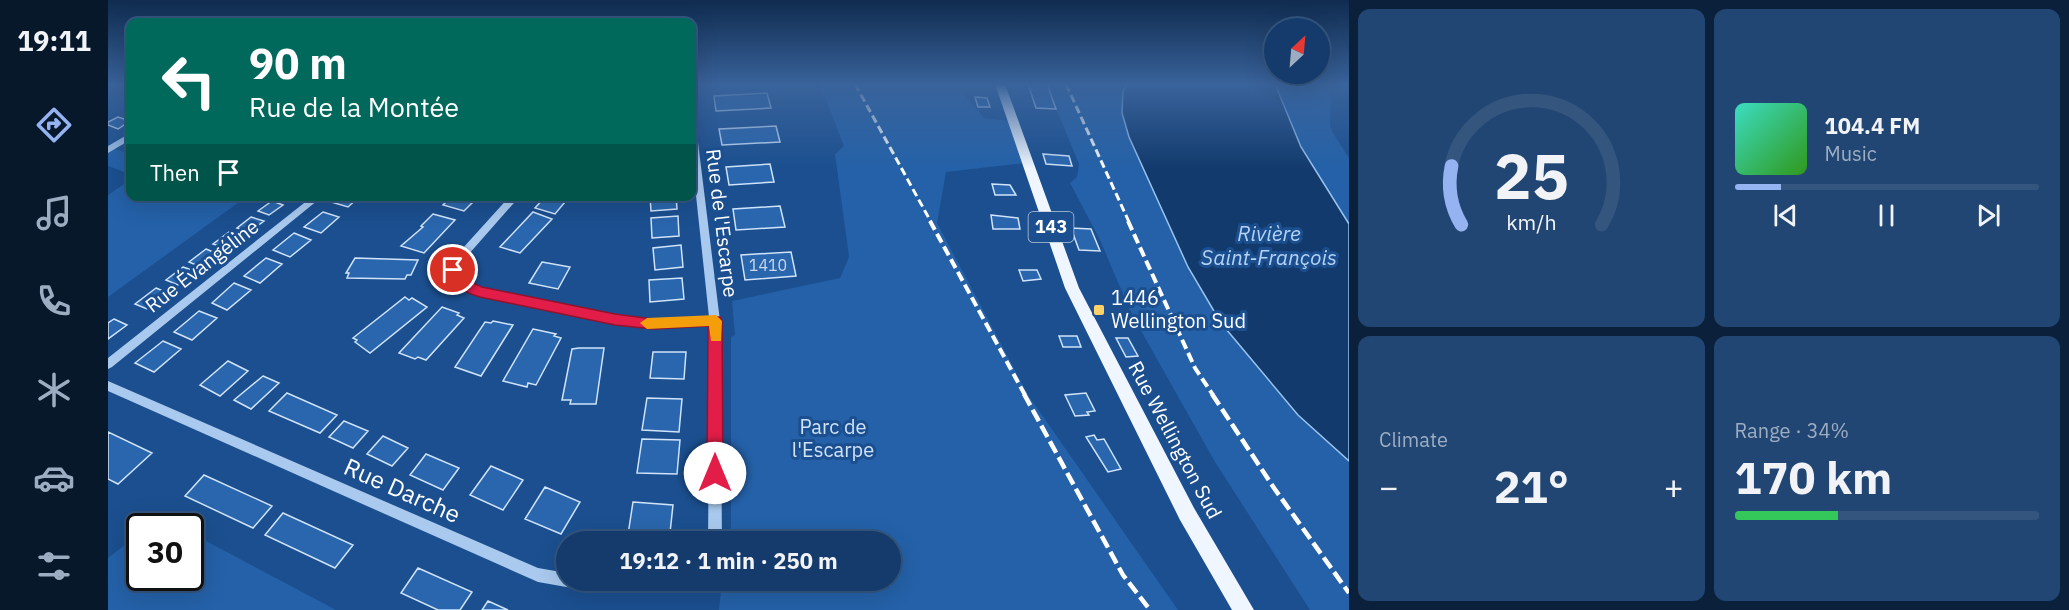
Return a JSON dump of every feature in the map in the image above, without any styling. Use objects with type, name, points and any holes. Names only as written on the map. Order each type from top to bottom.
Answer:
[{"type":"main road","name":"Rue Wellington Sud","points":[[1010,112],[1072,288],[1187,514],[1244,610]]},
{"type":"street","points":[[108,150],[126,139]]},
{"type":"street","name":"Rue de l'Escarpe","points":[[696,173],[716,321],[715,531]]},
{"type":"street","name":"Rue Évangéline","points":[[108,364],[313,201]]},
{"type":"street","points":[[511,201],[457,261],[453,270],[457,279],[464,285],[480,292],[628,322],[653,324],[716,321]]},
{"type":"street","name":"Rue Darche","points":[[108,386],[538,575],[556,578]]},
{"type":"green space","name":"Parc de l'Escarpe","points":[[831,112],[979,112],[984,118],[1010,121],[1025,163],[946,172],[937,223],[1028,395],[1178,610],[719,610],[721,591],[901,591],[901,531],[731,531],[731,337],[735,335],[732,301],[840,278],[849,257],[835,154],[844,146]]},
{"type":"green space","points":[[1058,112],[1122,112],[1129,138],[1188,266],[1298,415],[1349,461],[1349,610],[1310,610],[1215,462],[1131,313],[1100,240],[1070,183],[1077,177],[1079,164]]},
{"type":"green space","points":[[1287,112],[1330,112],[1330,125],[1333,133],[1349,158],[1349,224],[1301,147]]},
{"type":"green space","points":[[112,148],[126,153],[126,173],[108,166],[108,150]]},
{"type":"green space","points":[[126,183],[126,201],[240,201],[108,297],[108,195]]},
{"type":"green space","points":[[204,540],[336,610],[108,610],[108,558],[126,544],[126,591],[204,591]]},
{"type":"water","name":"Rivière Saint-François","points":[[1122,112],[1287,112],[1301,147],[1349,224],[1349,461],[1298,415],[1221,323],[1188,267],[1129,137]]},
{"type":"building","points":[[118,117],[126,120],[126,124],[118,129],[108,125],[108,122]]},
{"type":"building","points":[[776,126],[780,142],[722,145],[719,129]]},
{"type":"building","points":[[1043,154],[1069,156],[1072,166],[1046,164]]},
{"type":"building","points":[[770,164],[774,182],[729,185],[726,167]]},
{"type":"building","points":[[992,184],[1010,185],[1016,195],[995,195]]},
{"type":"building","points":[[272,201],[283,205],[269,215],[258,211]]},
{"type":"building","points":[[332,201],[355,201],[348,207]]},
{"type":"building","points":[[447,201],[474,201],[464,211],[443,205]]},
{"type":"building","points":[[541,201],[566,201],[555,214],[535,208]]},
{"type":"building","points":[[650,201],[676,201],[677,209],[651,211]]},
{"type":"building","points":[[780,206],[785,227],[736,230],[733,209]]},
{"type":"building","points":[[323,212],[339,217],[321,233],[304,227]]},
{"type":"building","points":[[533,212],[552,219],[520,253],[500,247]]},
{"type":"building","points":[[433,214],[455,220],[424,253],[401,246],[423,227],[421,226]]},
{"type":"building","points":[[991,215],[1018,218],[1020,229],[993,229]]},
{"type":"building","points":[[678,216],[679,236],[652,238],[651,218]]},
{"type":"building","points":[[251,217],[264,221],[249,232],[237,228]]},
{"type":"building","points":[[1071,228],[1091,229],[1100,251],[1079,250]]},
{"type":"building","points":[[229,232],[241,236],[225,248],[213,244]]},
{"type":"building","points":[[294,233],[311,240],[290,257],[273,250]]},
{"type":"building","points":[[681,245],[683,267],[655,270],[653,248]]},
{"type":"building","points":[[206,249],[218,254],[201,267],[189,262]]},
{"type":"building","points":[[791,252],[796,276],[745,280],[741,255]]},
{"type":"building","points":[[266,258],[282,264],[260,283],[244,276]]},
{"type":"building","points":[[355,258],[418,260],[411,275],[407,275],[405,279],[347,278],[349,273],[346,273]]},
{"type":"building","points":[[542,262],[570,267],[558,289],[529,283]]},
{"type":"building","points":[[183,267],[195,271],[178,285],[166,280]]},
{"type":"building","points":[[1019,270],[1037,270],[1041,279],[1023,281]]},
{"type":"building","points":[[682,278],[684,299],[650,302],[649,280]]},
{"type":"building","points":[[234,283],[251,290],[227,310],[212,303]]},
{"type":"building","points":[[156,288],[168,293],[147,309],[135,304]]},
{"type":"building","points":[[405,297],[409,300],[412,298],[427,307],[370,353],[355,342],[357,340],[353,338]]},
{"type":"building","points":[[442,307],[459,313],[457,315],[464,318],[426,360],[399,353]]},
{"type":"building","points":[[199,311],[217,318],[192,340],[174,332]]},
{"type":"building","points":[[114,319],[127,325],[108,339],[108,323]]},
{"type":"building","points":[[493,321],[513,325],[481,376],[455,367],[485,322]]},
{"type":"building","points":[[533,329],[556,334],[554,336],[561,338],[536,385],[528,383],[527,387],[503,381]]},
{"type":"building","points":[[1059,336],[1077,336],[1081,347],[1063,347]]},
{"type":"building","points":[[1116,338],[1128,338],[1138,356],[1126,357]]},
{"type":"building","points":[[163,341],[181,349],[154,372],[135,363]]},
{"type":"building","points":[[604,348],[596,404],[570,404],[571,400],[562,400],[572,349]]},
{"type":"building","points":[[653,352],[686,352],[684,379],[650,378]]},
{"type":"building","points":[[228,361],[248,371],[220,396],[200,385]]},
{"type":"building","points":[[263,376],[279,383],[251,409],[234,400]]},
{"type":"building","points":[[287,393],[337,415],[320,433],[269,411]]},
{"type":"building","points":[[1086,393],[1095,411],[1087,412],[1089,415],[1075,416],[1065,395]]},
{"type":"building","points":[[647,398],[682,399],[679,432],[642,430]]},
{"type":"building","points":[[344,421],[368,431],[353,448],[329,437]]},
{"type":"building","points":[[108,432],[152,453],[118,484],[108,479]]},
{"type":"building","points":[[1094,435],[1097,440],[1104,439],[1121,469],[1108,472],[1086,437]]},
{"type":"building","points":[[383,436],[408,448],[392,466],[367,454]]},
{"type":"building","points":[[642,439],[680,440],[677,474],[637,473]]},
{"type":"building","points":[[426,454],[459,468],[443,490],[410,475]]},
{"type":"building","points":[[491,466],[523,480],[503,510],[470,495]]},
{"type":"building","points":[[204,475],[272,506],[253,528],[185,496]]},
{"type":"building","points":[[545,487],[580,502],[563,531],[556,532],[525,519]]},
{"type":"building","points":[[633,502],[673,505],[670,531],[629,531]]},
{"type":"building","points":[[283,513],[353,545],[335,568],[265,535]]},
{"type":"building","points":[[418,568],[472,592],[460,610],[438,610],[401,593]]},
{"type":"building","points":[[488,601],[508,610],[482,610]]},
{"type":"railway","points":[[871,112],[931,222]]},
{"type":"railway","points":[[1079,112],[1129,222]]},
{"type":"railway","points":[[930,221],[1025,395]]},
{"type":"railway","points":[[1128,221],[1195,368],[1213,395]]},
{"type":"railway","points":[[1024,394],[1123,575],[1150,610]]},
{"type":"railway","points":[[1212,394],[1274,488],[1349,593]]},
{"type":"slow traffic","points":[[647,323],[716,321],[716,337]]},
{"type":"place","name":"1446 Wellington Sud","points":[[1099,310]]},
{"type":"route","points":[[453,270],[457,279],[464,285],[480,292],[628,322],[653,324],[716,321],[715,473]]}]
